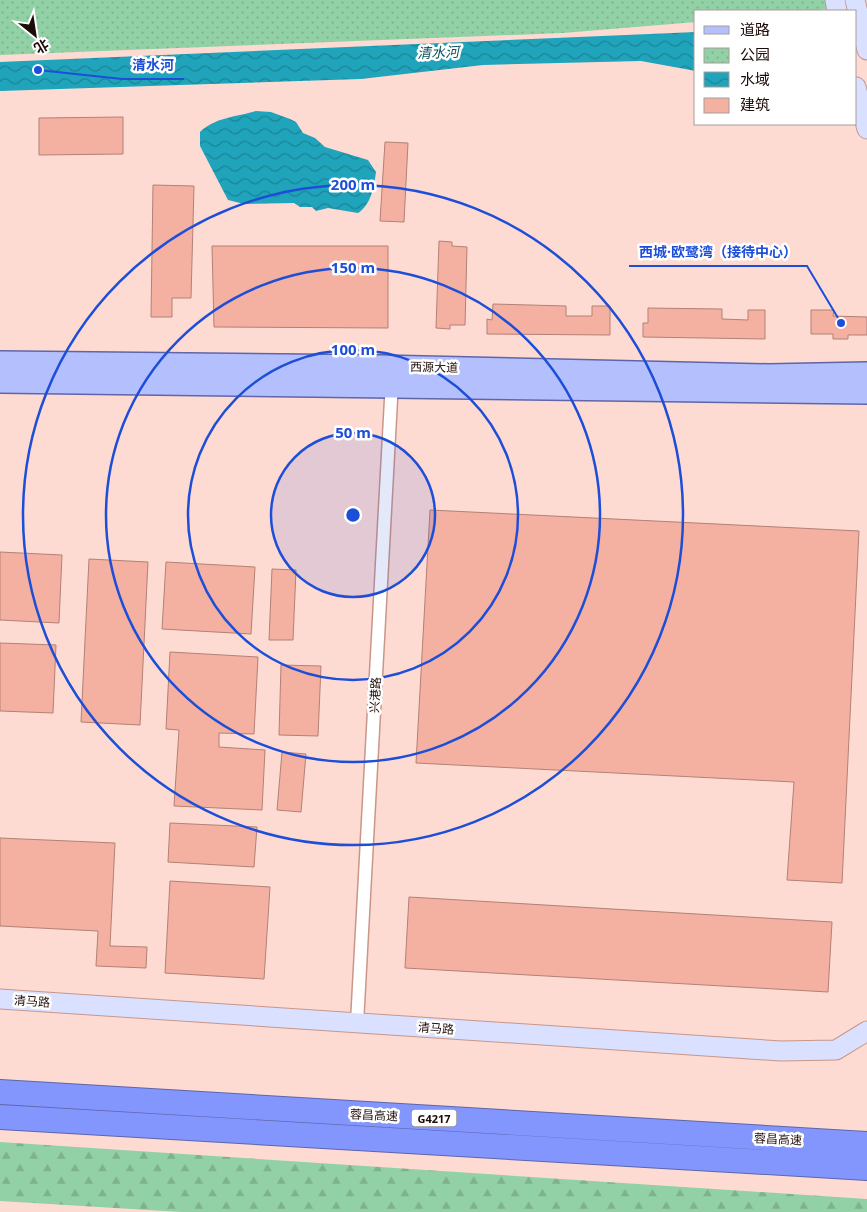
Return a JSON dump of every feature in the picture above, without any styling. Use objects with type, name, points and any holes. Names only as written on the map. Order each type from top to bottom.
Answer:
[{"type":"highway","name":"蓉昌高速","points":[[0,1092],[867,1144]]},
{"type":"highway","name":"蓉昌高速","points":[[0,1117],[867,1168]]},
{"type":"main road","name":"西源大道","points":[[0,362],[867,392]]},
{"type":"main road","name":"西源大道","points":[[0,382],[392,376],[867,373]]},
{"type":"street","points":[[855,0],[867,50]]},
{"type":"street","points":[[858,94],[867,130]]},
{"type":"street","name":"兴港路","points":[[357,1023],[392,376]]},
{"type":"street","name":"清马路","points":[[0,999],[781,1051],[836,1050],[867,1031]]},
{"type":"green space","points":[[0,0],[826,0],[828,9],[694,10],[694,22],[563,33],[0,55]]},
{"type":"green space","points":[[0,1142],[867,1199],[867,1212],[181,1212],[0,1201]]},
{"type":"water","points":[[694,32],[694,71],[641,61],[483,65],[361,79],[0,91],[0,62]]},
{"type":"water","points":[[256,111],[271,112],[290,119],[296,122],[303,133],[315,138],[325,147],[368,160],[376,172],[371,195],[362,210],[358,213],[328,208],[316,211],[312,207],[300,207],[294,203],[244,204],[228,200],[200,146],[200,132],[219,120]]},
{"type":"building","points":[[123,117],[123,154],[39,155],[39,118]]},
{"type":"building","points":[[385,142],[408,143],[404,222],[380,221]]},
{"type":"building","points":[[153,185],[194,186],[191,298],[172,298],[172,317],[151,317]]},
{"type":"building","points":[[439,241],[452,242],[452,246],[467,247],[465,325],[450,325],[450,329],[436,328]]},
{"type":"building","points":[[212,246],[388,246],[388,328],[214,327]]},
{"type":"building","points":[[493,304],[566,306],[566,316],[592,316],[592,306],[610,306],[610,335],[487,334],[487,319],[492,320]]},
{"type":"building","points":[[648,308],[722,309],[722,319],[748,320],[748,310],[765,310],[765,339],[643,337],[643,323],[648,323]]},
{"type":"building","points":[[811,310],[834,310],[833,316],[867,317],[867,335],[848,335],[848,339],[833,339],[833,334],[811,334]]},
{"type":"building","points":[[430,510],[859,531],[842,883],[787,880],[794,782],[416,763]]},
{"type":"building","points":[[0,552],[62,555],[59,623],[0,620]]},
{"type":"building","points":[[89,559],[148,562],[140,725],[81,722]]},
{"type":"building","points":[[166,562],[255,567],[251,634],[162,629]]},
{"type":"building","points":[[272,569],[296,570],[293,640],[269,640]]},
{"type":"building","points":[[0,643],[56,645],[53,713],[0,711]]},
{"type":"building","points":[[170,652],[258,657],[254,734],[219,733],[219,747],[265,750],[262,810],[174,806],[179,730],[166,729]]},
{"type":"building","points":[[281,665],[321,666],[318,736],[279,735]]},
{"type":"building","points":[[282,752],[306,754],[301,812],[277,810]]},
{"type":"building","points":[[170,823],[257,827],[254,867],[168,862]]},
{"type":"building","points":[[0,838],[115,843],[110,946],[147,947],[146,968],[96,966],[98,931],[0,926]]},
{"type":"building","points":[[170,881],[270,887],[264,979],[165,973]]},
{"type":"building","points":[[409,897],[832,922],[828,992],[405,968]]},
{"type":"place","name":"清水河","points":[[38,70]]},
{"type":"place","name":"西城·欧鹭湾（接待中心）","points":[[841,323]]}]
